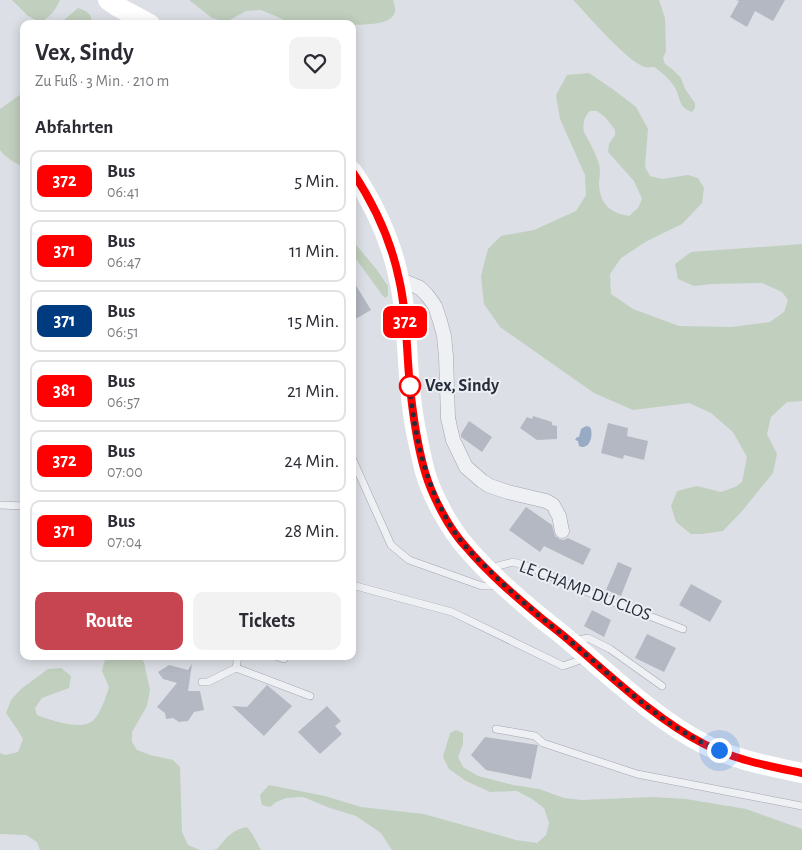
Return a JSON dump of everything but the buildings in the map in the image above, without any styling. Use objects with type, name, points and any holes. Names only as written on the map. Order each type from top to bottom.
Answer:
[{"type":"main road","points":[[108,0],[142,20]]},
{"type":"main road","points":[[356,178],[374,207],[395,261],[407,343],[410,396],[417,441],[426,475],[438,504],[449,524],[465,546],[504,586],[541,618],[656,714],[686,735],[707,746],[731,755],[760,764],[802,773]]},
{"type":"street","points":[[399,279],[420,288],[435,306],[444,336],[448,418],[453,440],[466,467],[490,486],[546,501],[553,505],[559,516],[562,530]]},
{"type":"lane","points":[[356,467],[392,545],[409,560],[482,586],[504,586]]},
{"type":"lane","points":[[0,505],[20,506]]},
{"type":"lane","name":"LE CHAMP DU CLOS","points":[[487,568],[513,562],[524,565],[683,629]]},
{"type":"lane","points":[[356,586],[452,612],[563,666],[589,658]]},
{"type":"lane","points":[[571,642],[588,638],[610,650],[662,686]]},
{"type":"lane","points":[[236,668],[237,660]]},
{"type":"lane","points":[[202,682],[208,682],[236,668],[310,696]]},
{"type":"lane","points":[[496,729],[535,736],[544,743],[637,774],[802,806]]},
{"type":"green space","points":[[12,0],[60,0],[52,13],[44,20],[36,20],[28,16]]},
{"type":"green space","points":[[189,0],[393,0],[395,6],[395,12],[388,20],[370,24],[356,25],[356,20],[284,20],[261,10],[246,11],[230,20],[212,18]]},
{"type":"green space","points":[[573,0],[659,0],[665,18],[666,51],[663,58],[665,64],[681,78],[685,89],[695,103],[695,108],[692,112],[684,107],[674,86],[665,75],[654,67],[646,67],[630,58],[608,38]]},
{"type":"green space","points":[[78,8],[88,13],[91,20],[64,20]]},
{"type":"green space","points":[[589,73],[636,107],[648,129],[645,167],[650,176],[662,179],[688,175],[698,178],[704,188],[702,203],[682,224],[647,241],[621,258],[610,274],[611,294],[633,309],[679,326],[732,327],[770,322],[784,312],[788,300],[782,292],[762,283],[694,286],[678,279],[675,264],[691,252],[802,244],[802,401],[787,402],[771,417],[767,434],[777,454],[773,473],[723,531],[691,534],[676,522],[671,506],[677,491],[697,486],[721,492],[735,487],[742,482],[747,457],[733,432],[711,413],[689,403],[633,410],[594,393],[500,327],[484,304],[481,276],[488,249],[501,236],[534,230],[576,211],[586,195],[585,175],[560,119],[556,95],[567,75]],"holes":[[[590,111],[597,111],[606,118],[615,130],[615,135],[609,144],[608,152],[634,181],[642,199],[638,208],[629,216],[611,210],[601,197],[599,164],[583,129],[584,120],[588,113]]]},
{"type":"green space","points":[[20,95],[20,165],[0,150],[0,109]]},
{"type":"green space","points":[[356,245],[388,286],[388,295],[386,298],[356,259]]},
{"type":"green space","points":[[105,660],[142,660],[144,662],[150,690],[147,706],[132,732],[132,742],[137,750],[173,760],[180,767],[182,832],[188,845],[200,850],[40,850],[37,842],[26,835],[0,834],[0,753],[5,755],[18,752],[23,739],[6,713],[11,700],[21,689],[48,669],[61,668],[71,676],[69,688],[42,698],[35,708],[37,715],[56,722],[72,725],[86,724],[91,722],[100,711],[109,687],[102,671]]},
{"type":"green space","points":[[456,730],[463,733],[463,744],[458,757],[463,767],[478,776],[513,785],[539,789],[564,798],[582,800],[652,797],[686,799],[746,809],[802,829],[802,850],[392,850],[381,833],[356,816],[303,797],[286,798],[270,807],[262,805],[260,795],[269,785],[325,796],[361,807],[424,814],[516,840],[537,843],[546,835],[549,823],[544,808],[517,791],[490,792],[466,781],[449,769],[443,757],[450,733]]},
{"type":"green space","points":[[247,827],[261,850],[212,850],[217,849],[234,832]]},
{"type":"water","points":[[586,426],[590,427],[591,437],[588,444],[583,447],[579,446],[578,441],[575,440],[579,437],[581,429]]},
{"type":"bus line","name":"372","points":[[356,177],[374,207],[384,229],[401,286],[410,396],[417,441],[426,475],[438,504],[449,524],[465,546],[504,586],[541,618],[656,714],[686,735],[707,746],[731,755],[760,764],[802,773]]},
{"type":"place","name":"Vex, Sindy","points":[[410,386]]},
{"type":"route","points":[[410,386],[409,378],[417,441],[426,475],[438,504],[449,524],[465,546],[504,586],[656,714],[686,735],[719,750]]}]
